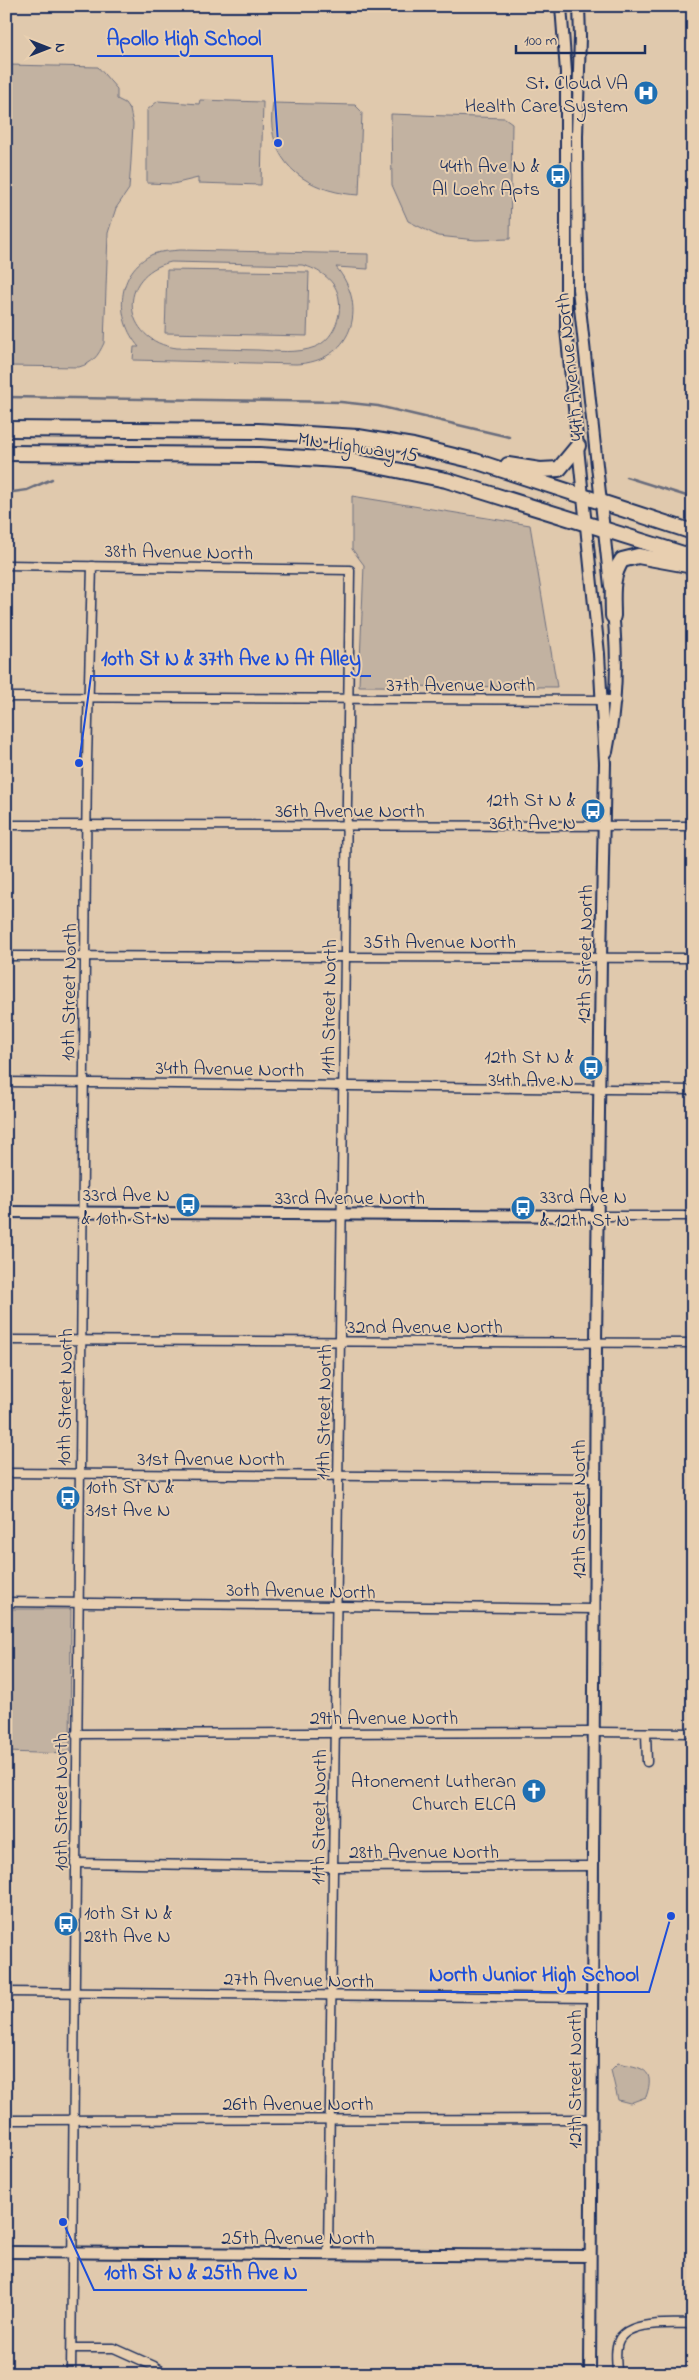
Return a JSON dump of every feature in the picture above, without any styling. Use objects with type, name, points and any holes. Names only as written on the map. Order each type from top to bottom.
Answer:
[{"type":"highway","name":"MN Highway 15","points":[[6,429],[258,431],[333,434],[389,442],[475,461],[601,504],[693,532]]},
{"type":"highway","points":[[475,461],[552,470],[564,465],[578,446]]},
{"type":"highway","name":"MN Highway 15","points":[[6,453],[260,455],[352,461],[446,480],[693,557]]},
{"type":"highway","points":[[613,616],[613,582],[622,560],[638,556],[693,566]]},
{"type":"street","name":"44th Avenue North","points":[[561,6],[566,64],[566,329],[583,497]]},
{"type":"street","name":"44th Avenue North","points":[[579,6],[577,136],[578,289],[604,529]]},
{"type":"street","name":"12th Street North","points":[[583,497],[600,654],[606,763],[601,958],[596,1342],[589,2256],[590,2374]]},
{"type":"street","name":"12th Street North","points":[[604,529],[613,616],[616,700],[606,763]]},
{"type":"street","name":"38th Avenue North","points":[[6,565],[350,570]]},
{"type":"street","name":"10th Street North","points":[[71,2374],[83,1082],[88,697],[92,566]]},
{"type":"street","name":"11th Street North","points":[[328,2254],[350,570]]},
{"type":"street","name":"37th Avenue North","points":[[6,697],[616,700]]},
{"type":"street","name":"36th Avenue North","points":[[6,826],[693,826]]},
{"type":"street","name":"35th Avenue North","points":[[6,956],[693,958]]},
{"type":"street","name":"34th Avenue North","points":[[6,1082],[693,1090]]},
{"type":"street","name":"33rd Avenue North","points":[[6,1212],[693,1216]]},
{"type":"street","name":"32nd Avenue North","points":[[6,1340],[693,1343]]},
{"type":"street","name":"31st Avenue North","points":[[6,1473],[596,1478]]},
{"type":"street","name":"30th Avenue North","points":[[6,1602],[595,1609]]},
{"type":"street","points":[[646,1733],[647,1762]]},
{"type":"street","name":"29th Avenue North","points":[[76,1734],[693,1733]]},
{"type":"street","name":"28th Avenue North","points":[[76,1863],[333,1867],[593,1866]]},
{"type":"street","name":"27th Avenue North","points":[[6,1992],[592,1998]]},
{"type":"street","name":"26th Avenue North","points":[[6,2120],[591,2119]]},
{"type":"street","name":"25th Avenue North","points":[[6,2252],[589,2256]]},
{"type":"street","points":[[617,2374],[616,2346],[626,2331],[639,2326],[693,2324]]},
{"type":"street","points":[[72,2348],[114,2348],[154,2366],[166,2374]]},
{"type":"shaded area","points":[[6,59],[9,65],[98,67],[117,89],[117,99],[125,103],[130,110],[133,124],[129,189],[116,208],[108,233],[104,343],[95,358],[79,367],[6,366]]},
{"type":"shaded area","points":[[200,100],[263,102],[261,185],[198,183],[198,178],[173,184],[147,183],[147,110],[158,101],[199,104]]},
{"type":"shaded area","points":[[273,103],[355,105],[362,112],[359,195],[329,190],[315,185],[302,178],[291,168],[282,157],[275,143],[272,124]]},
{"type":"shaded area","points":[[391,114],[505,118],[512,123],[510,239],[476,240],[438,236],[408,221],[392,185]]},
{"type":"shaded area","points":[[180,250],[368,254],[368,269],[336,267],[346,283],[352,299],[353,315],[349,330],[342,343],[330,354],[315,361],[296,364],[133,360],[134,347],[139,347],[125,323],[123,296],[126,284],[132,272],[141,262],[153,254]],"holes":[[[171,262],[302,265],[315,269],[331,281],[338,293],[339,299],[340,306],[335,327],[327,339],[315,347],[301,351],[286,352],[177,348],[158,343],[145,333],[136,321],[132,307],[134,293],[141,280],[153,269]]]},
{"type":"shaded area","points":[[167,270],[309,272],[307,336],[165,333]]},
{"type":"shaded area","points":[[352,496],[530,525],[557,687],[359,686],[364,565],[352,549]]},
{"type":"shaded area","points":[[6,1609],[71,1609],[70,1754],[6,1752]]},
{"type":"shaded area","points":[[618,2063],[634,2066],[645,2071],[649,2080],[646,2097],[630,2103],[618,2100],[611,2070]]},
{"type":"waterway","points":[[6,397],[341,402],[378,406],[509,437]]},
{"type":"waterway","points":[[626,477],[693,498]]},
{"type":"waterway","points":[[6,493],[27,490],[52,479]]},
{"type":"place","name":"St. Cloud VA Health Care System","points":[[646,93]]},
{"type":"place","name":"Apollo High School","points":[[278,143]]},
{"type":"place","name":"44th Ave N & Al Loehr Apts","points":[[558,176]]},
{"type":"place","name":"10th St N & 37th Ave N At Alley","points":[[79,763]]},
{"type":"place","name":"12th St N & 36th Ave N","points":[[593,811]]},
{"type":"place","name":"12th St N & 34th Ave N","points":[[591,1068]]},
{"type":"place","name":"33rd Ave N & 10th St N","points":[[188,1205]]},
{"type":"place","name":"33rd Ave N & 12th St N","points":[[523,1208]]},
{"type":"place","name":"10th St N & 31st Ave N","points":[[68,1498]]},
{"type":"place","name":"Atonement Lutheran Church ELCA","points":[[534,1791]]},
{"type":"place","name":"North Junior High School","points":[[671,1916]]},
{"type":"place","name":"10th St N & 28th Ave N","points":[[66,1924]]},
{"type":"place","name":"10th St N & 25th Ave N","points":[[63,2222]]}]
